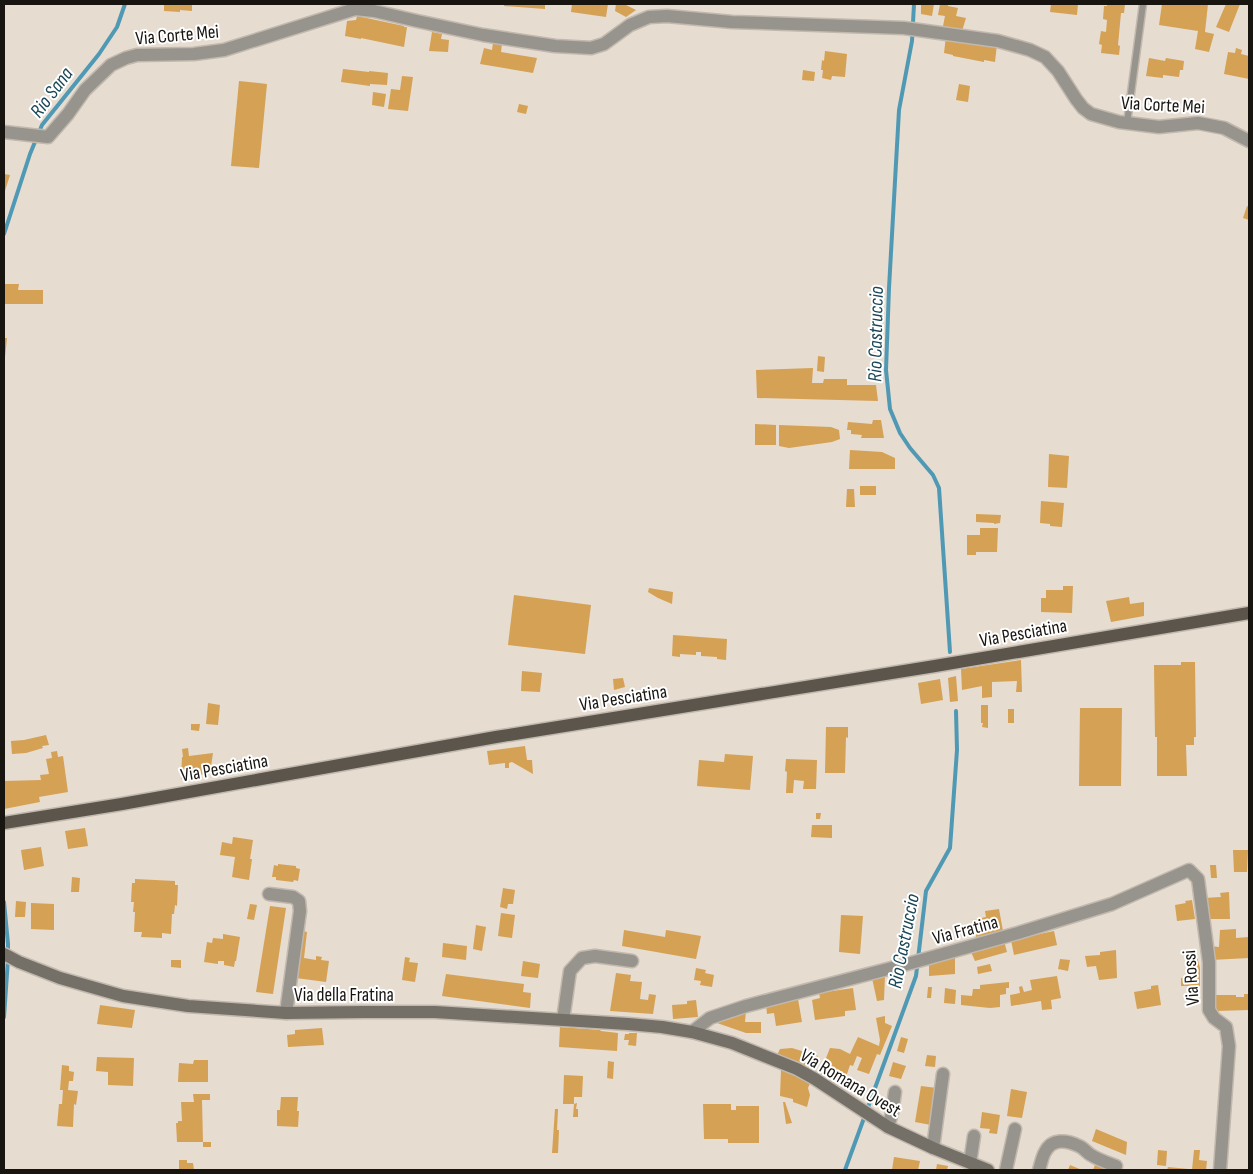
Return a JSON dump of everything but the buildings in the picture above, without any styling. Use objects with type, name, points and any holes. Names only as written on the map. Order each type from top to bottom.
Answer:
[{"type":"main road","name":"Via Pesciatina","points":[[4,823],[505,736],[944,665],[1249,613]]},
{"type":"street","name":"Via Corte Mei","points":[[4,132],[48,137],[85,90],[111,65],[126,58],[137,55],[194,54],[224,50],[355,9],[374,11],[492,36],[555,46],[591,48],[604,44],[630,25],[649,17],[667,16],[732,22],[924,30],[998,41],[1033,51],[1045,57],[1058,70],[1083,108],[1091,114],[1119,122],[1159,127],[1198,123],[1224,128],[1249,141]]},
{"type":"street","name":"Via Fratina","points":[[692,1032],[710,1018],[746,1006],[911,963],[1112,904],[1189,870]]},
{"type":"street","name":"Via Rossi","points":[[1189,870],[1198,879],[1209,962],[1209,1010],[1214,1018],[1226,1027],[1229,1046],[1220,1170]]},
{"type":"street","points":[[269,894],[294,897],[299,902],[300,911],[286,1013]]},
{"type":"street","name":"Via della Fratina","points":[[4,954],[60,978],[123,996],[188,1006],[286,1013],[435,1012],[628,1024],[692,1032]]},
{"type":"street","points":[[563,1020],[570,971],[582,958],[596,956],[632,961]]},
{"type":"street","name":"Via Romana Ovest","points":[[692,1032],[732,1044],[798,1069],[888,1127],[933,1148],[988,1170]]},
{"type":"street","points":[[933,1148],[943,1074]]},
{"type":"street","points":[[888,1127],[892,1113],[894,1092]]},
{"type":"street","points":[[1006,1170],[1015,1129]]},
{"type":"street","points":[[970,1163],[974,1136]]},
{"type":"street","points":[[1039,1170],[1045,1151],[1061,1140],[1080,1146],[1089,1154],[1116,1166]]},
{"type":"lane","points":[[1127,123],[1143,4]]},
{"type":"waterway","name":"Rio Sana","points":[[4,234],[30,154],[42,125],[99,54],[117,27],[125,4]]},
{"type":"waterway","name":"Rio Castruccio","points":[[914,4],[912,41],[899,110],[886,370],[890,409],[900,433],[933,475],[939,488],[950,652]]},
{"type":"waterway","name":"Rio Castruccio","points":[[845,1170],[916,976],[926,891],[950,848],[957,750],[956,711]]},
{"type":"waterway","name":"Rio Sana","points":[[4,902],[8,952]]},
{"type":"waterway","name":"Rio Sana","points":[[4,1017],[8,959]]}]
